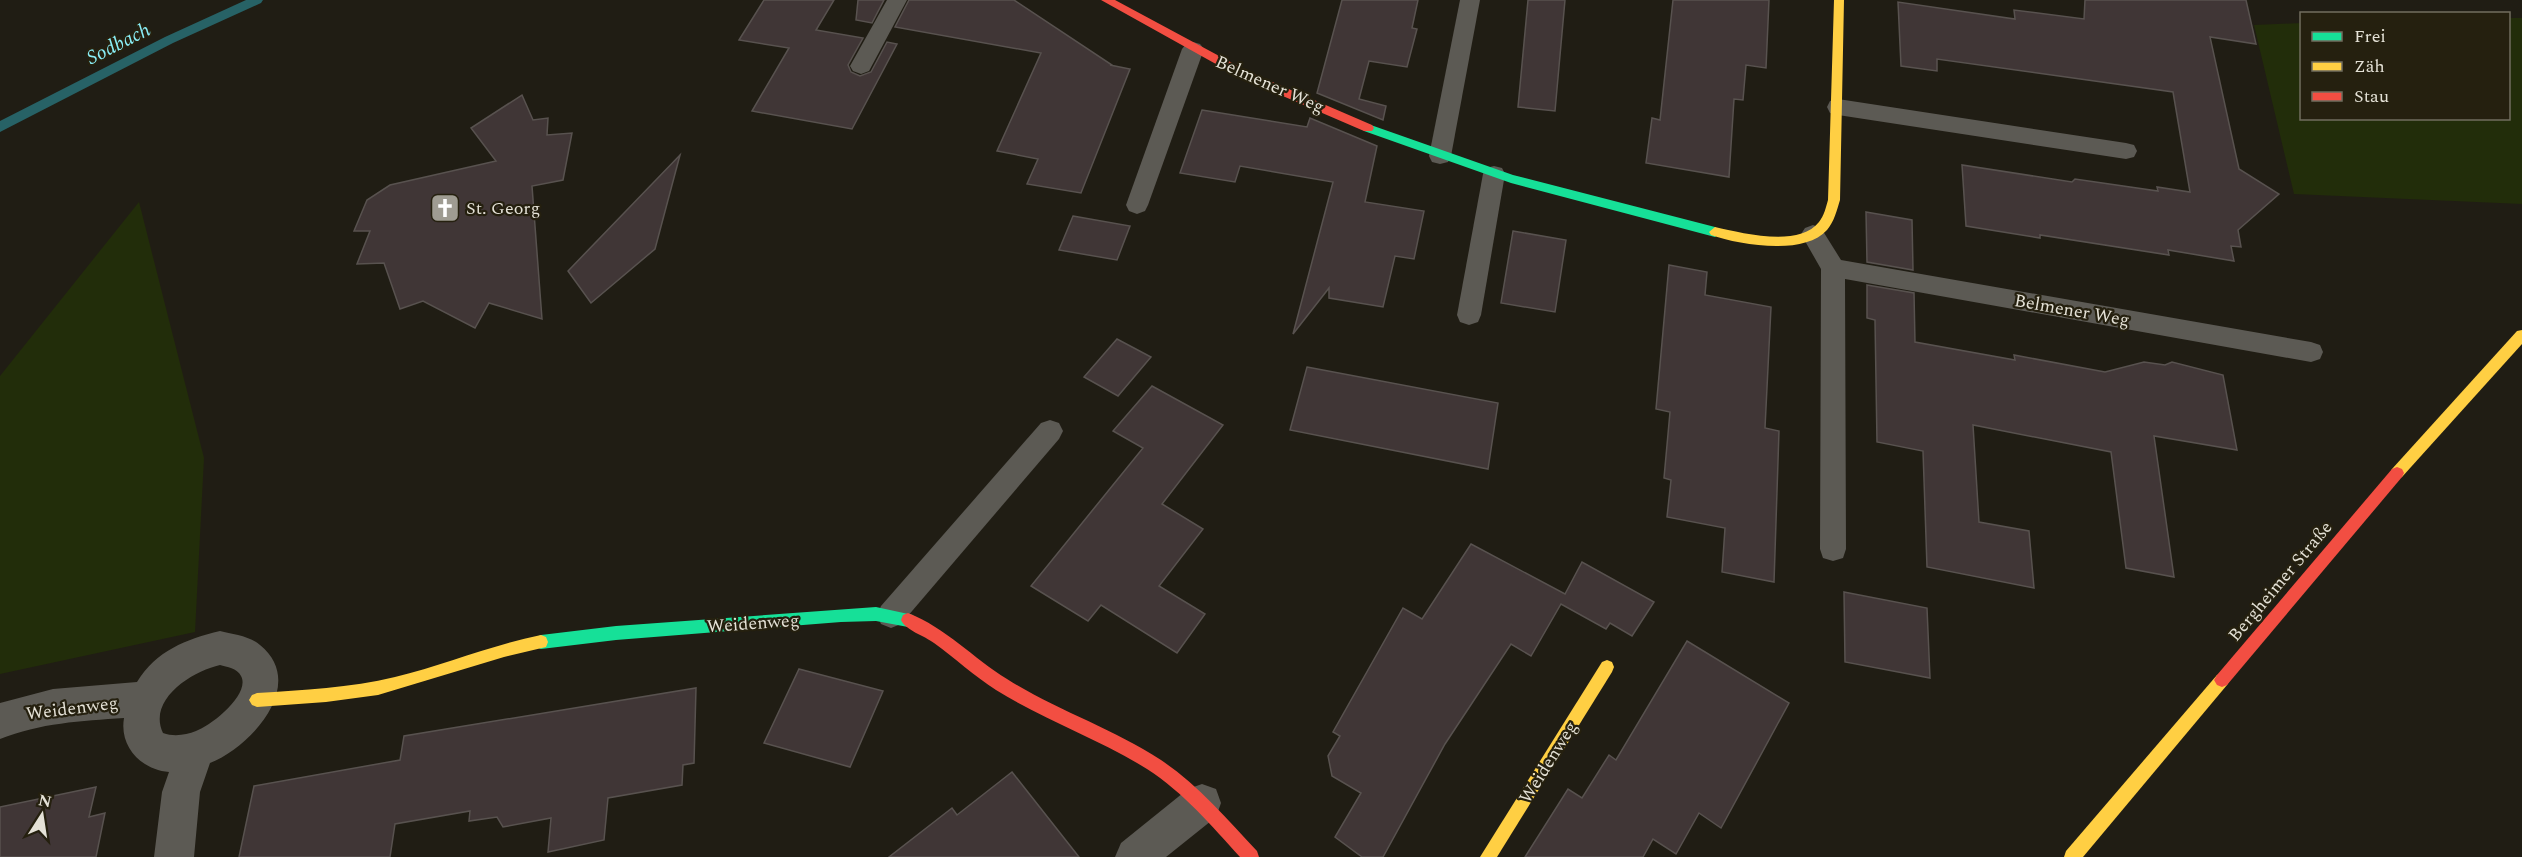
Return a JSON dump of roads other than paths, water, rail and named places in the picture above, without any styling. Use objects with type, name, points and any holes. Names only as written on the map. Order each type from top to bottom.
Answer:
[{"type":"street","name":"Belmener Weg","points":[[1106,0],[1193,49],[1315,105],[1440,156],[1494,174],[1733,235],[1790,240],[1812,234]]},
{"type":"street","points":[[1812,234],[1827,221],[1834,200],[1839,0]]},
{"type":"street","name":"Bergheimer Straße","points":[[2072,857],[2396,474],[2522,334]]},
{"type":"street","name":"Weidenweg","points":[[257,700],[342,695],[371,690],[473,656],[521,645],[683,628],[858,615],[891,615],[922,627],[983,673],[1019,695],[1124,745],[1177,780],[1202,803],[1251,857]]},
{"type":"street","name":"Weidenweg","points":[[220,648],[237,650],[250,657],[258,668],[260,684],[257,700],[247,717],[232,732],[215,744],[196,751],[169,753],[160,751],[148,744],[141,731],[141,715],[146,699],[156,683],[185,659],[203,651],[220,648]]},
{"type":"street","name":"Weidenweg","points":[[1488,857],[1608,667]]},
{"type":"street","name":"Weidenweg","points":[[0,721],[9,717],[55,708],[146,699]]},
{"type":"street","points":[[174,857],[182,792],[196,751]]},
{"type":"street","points":[[1135,857],[1202,803]]},
{"type":"lane","points":[[861,66],[897,0]]},
{"type":"lane","points":[[1440,156],[1470,0]]},
{"type":"lane","points":[[1137,205],[1193,49]]},
{"type":"lane","points":[[1838,107],[2126,151]]},
{"type":"lane","points":[[1469,315],[1494,174]]},
{"type":"lane","points":[[1812,234],[1833,268],[1833,549]]},
{"type":"lane","name":"Belmener Weg","points":[[1833,268],[2311,351]]},
{"type":"lane","points":[[891,615],[1050,431]]},
{"type":"waterway","name":"Sodbach","points":[[0,127],[169,40],[257,0]]},
{"type":"place","name":"St. Georg","points":[[445,208]]}]
